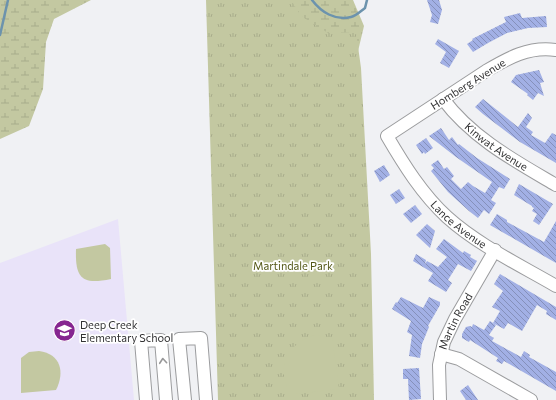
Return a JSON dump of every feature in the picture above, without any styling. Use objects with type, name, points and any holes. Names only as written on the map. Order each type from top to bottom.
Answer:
[{"type":"street","name":"Homberg Avenue","points":[[387,136],[486,70],[519,53],[546,49],[556,50]]},
{"type":"street","name":"Kinwat Avenue","points":[[443,100],[460,119],[479,136],[509,157],[556,185]]},
{"type":"street","name":"Lance Avenue","points":[[387,136],[400,158],[434,204],[457,226],[556,286]]},
{"type":"street","name":"Martin Road","points":[[440,400],[440,365],[444,342],[495,250]]},
{"type":"street","points":[[185,400],[179,339],[201,338],[206,400]]},
{"type":"street","points":[[146,400],[141,341],[160,340],[166,400]]},
{"type":"street","points":[[441,354],[459,359],[531,400]]},
{"type":"shaded area","name":"Deep Creek Elementary School","points":[[118,219],[134,400],[0,400],[0,263]]},
{"type":"green space","points":[[0,0],[91,0],[54,19],[46,42],[43,89],[29,126],[0,139]]},
{"type":"green space","name":"Martindale Park","points":[[206,0],[291,0],[301,16],[328,33],[356,32],[361,68],[371,254],[374,400],[218,400]]},
{"type":"green space","points":[[270,0],[353,0],[364,26],[354,68]]},
{"type":"green space","points":[[105,244],[110,248],[111,279],[93,281],[82,278],[77,267],[76,249]]},
{"type":"green space","points":[[314,335],[332,338],[339,389],[295,394],[287,387],[283,372],[287,354],[300,341]]},
{"type":"green space","points":[[39,351],[52,356],[59,365],[60,377],[56,390],[21,393],[21,358],[29,352]]},
{"type":"building","points":[[427,0],[439,0],[442,10],[438,24],[430,22],[432,15]]},
{"type":"building","points":[[520,13],[522,18],[546,16],[547,27],[528,28],[507,33],[473,52],[467,44],[473,40],[472,39],[506,22],[504,17]]},
{"type":"building","points":[[438,39],[459,51],[449,68],[440,63],[446,52],[435,44]]},
{"type":"building","points":[[539,70],[544,82],[540,83],[544,96],[538,93],[533,100],[527,95],[528,94],[511,82],[516,75]]},
{"type":"building","points":[[483,99],[518,127],[528,113],[532,118],[526,127],[533,132],[531,135],[545,143],[552,133],[556,135],[556,163],[520,142],[475,107]]},
{"type":"building","points":[[441,128],[449,140],[452,137],[458,145],[459,144],[477,158],[510,179],[504,189],[499,187],[491,200],[496,203],[489,214],[484,210],[478,218],[448,192],[431,171],[434,168],[431,165],[438,160],[444,169],[447,167],[454,176],[451,179],[461,189],[468,182],[485,193],[492,182],[429,136]]},
{"type":"building","points":[[426,138],[433,148],[425,154],[424,152],[422,154],[416,145]]},
{"type":"building","points":[[384,165],[390,175],[380,182],[374,171]]},
{"type":"building","points":[[519,184],[553,204],[539,225],[533,221],[537,214],[532,211],[534,208],[514,195]]},
{"type":"building","points":[[399,189],[405,198],[396,204],[390,195]]},
{"type":"building","points":[[415,205],[422,214],[411,223],[403,214]]},
{"type":"building","points":[[497,214],[507,220],[507,222],[544,242],[556,221],[556,263],[490,225]]},
{"type":"building","points":[[427,224],[435,231],[430,248],[416,235]]},
{"type":"building","points":[[444,239],[463,253],[464,251],[471,255],[470,257],[477,261],[471,271],[458,264],[448,280],[452,283],[446,292],[428,281],[433,273],[413,261],[416,254],[426,260],[425,264],[427,261],[438,267],[447,257],[436,249]]},
{"type":"building","points":[[500,274],[556,307],[556,320],[546,314],[547,311],[537,305],[522,331],[508,323],[504,329],[493,323],[500,311],[492,307],[503,291],[494,284]]},
{"type":"building","points":[[401,297],[423,308],[429,297],[440,302],[440,305],[428,326],[429,327],[422,344],[420,358],[409,356],[412,335],[407,332],[411,321],[392,309]]},
{"type":"building","points":[[490,321],[496,325],[489,335],[494,338],[492,341],[521,357],[524,351],[530,355],[529,357],[556,372],[556,391],[504,361],[502,364],[496,361],[498,358],[470,340],[469,342],[462,338],[462,334],[466,327],[472,327],[473,324],[484,330]]},
{"type":"building","points":[[419,368],[421,399],[409,400],[408,379],[403,379],[403,369]]},
{"type":"building","points":[[468,385],[478,400],[466,400],[460,391]]},
{"type":"waterway","points":[[0,35],[8,0]]},
{"type":"waterway","points":[[312,0],[324,12],[339,18],[355,16],[365,8],[367,0]]},
{"type":"place","name":"Deep Creek Elementary School","points":[[64,331]]}]
